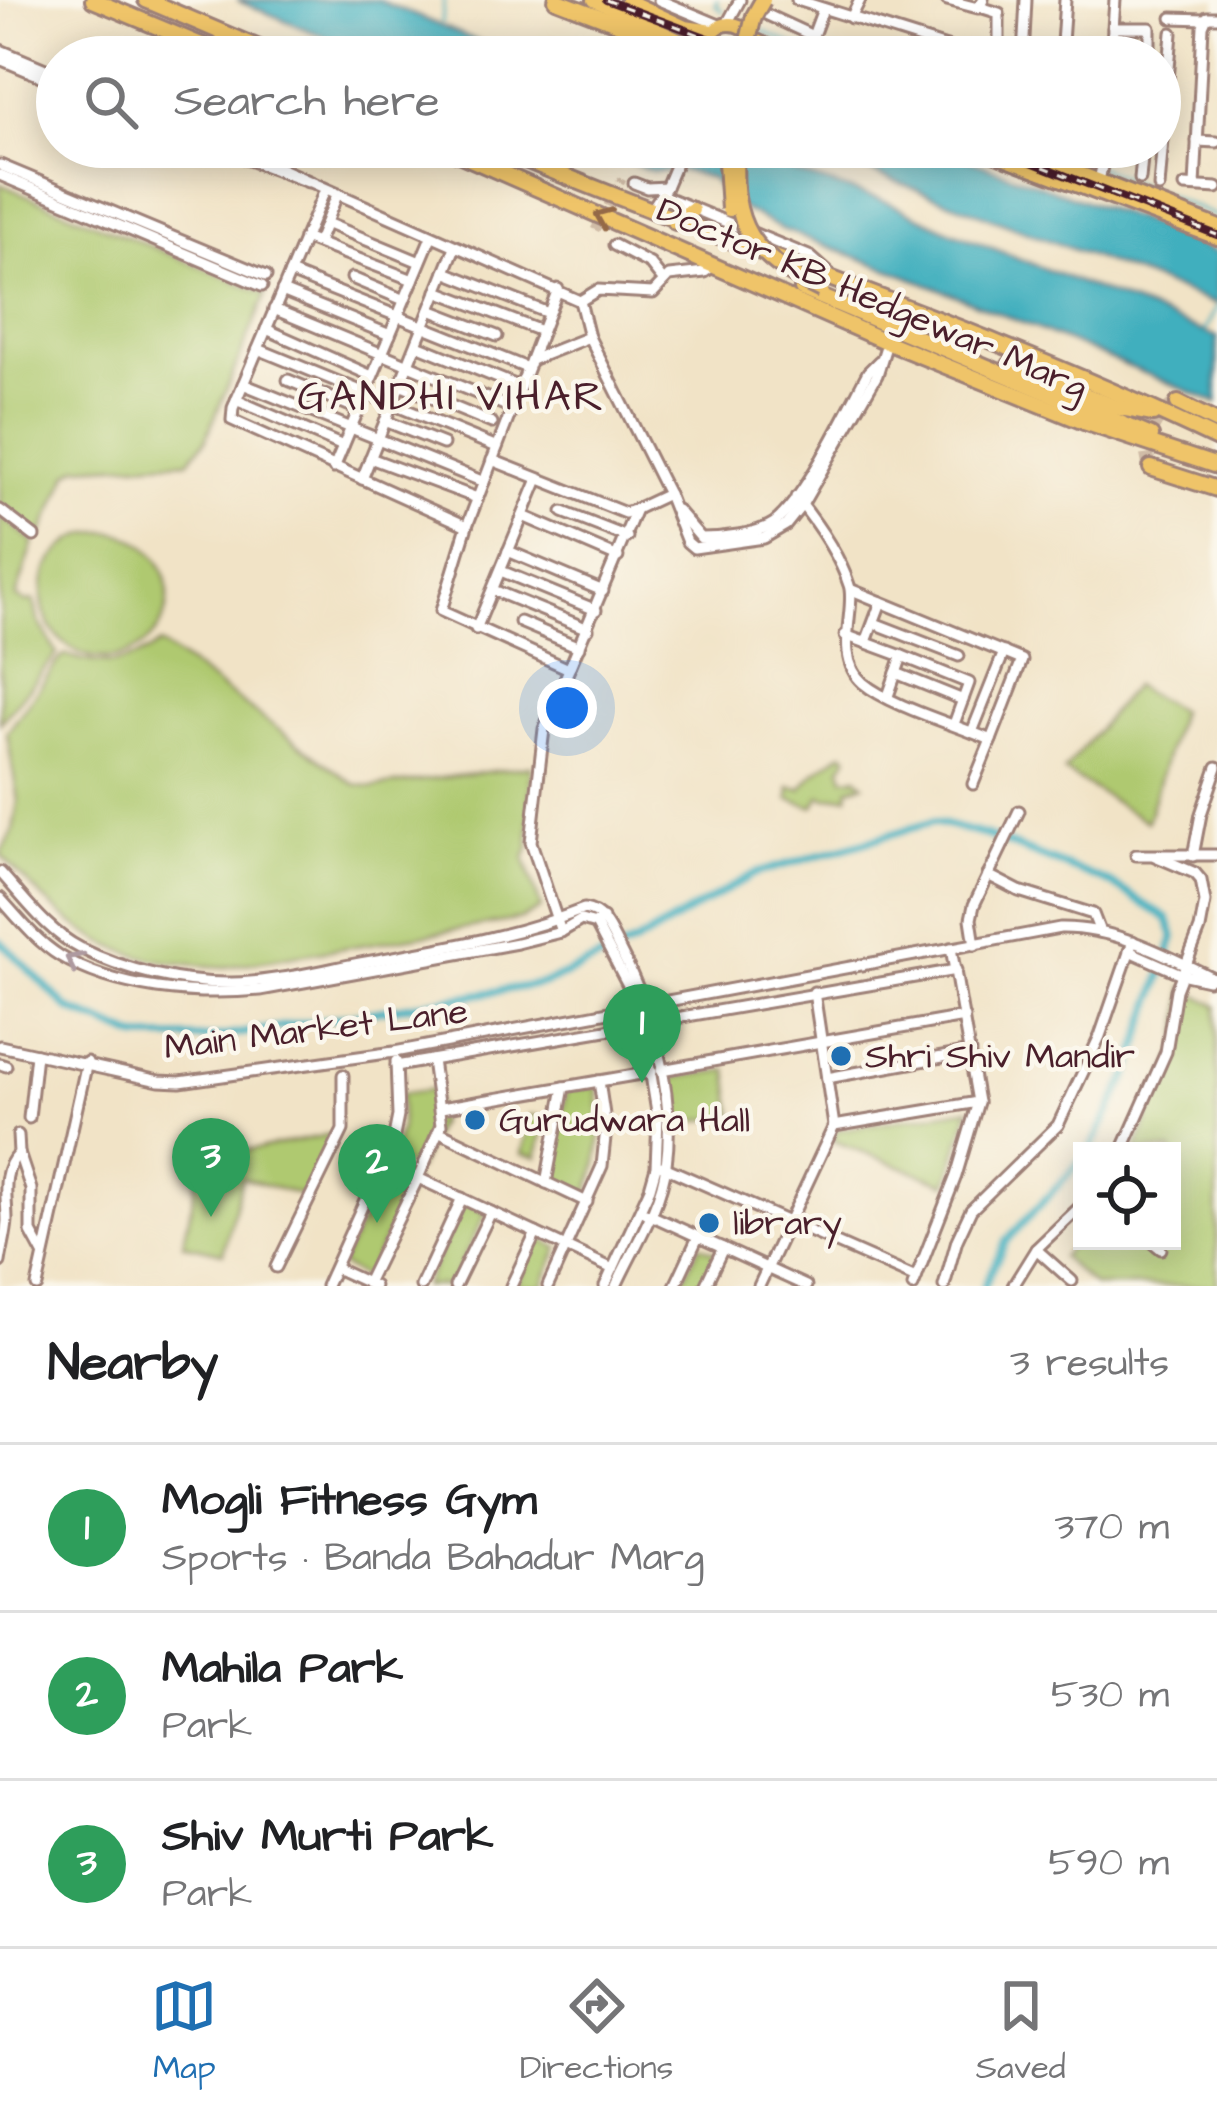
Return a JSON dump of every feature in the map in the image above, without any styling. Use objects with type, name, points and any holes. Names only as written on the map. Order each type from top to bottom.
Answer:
[{"type":"highway","points":[[93,0],[180,36]]},
{"type":"highway","points":[[146,0],[231,36]]},
{"type":"highway","points":[[556,0],[650,36]]},
{"type":"highway","points":[[749,36],[762,3]]},
{"type":"highway","name":"Doctor KB Hedgewar Marg","points":[[490,168],[887,343],[1084,422],[1212,464]]},
{"type":"highway","name":"Doctor KB Hedgewar Marg","points":[[544,168],[1177,411],[1217,439]]},
{"type":"highway","points":[[725,168],[734,225],[743,243],[770,271],[802,289],[1087,401],[1177,411],[1217,422]]},
{"type":"highway","points":[[735,168],[744,229],[782,271],[1087,401],[1212,464]]},
{"type":"highway","points":[[675,222],[692,210]]},
{"type":"highway","points":[[793,300],[790,286],[802,275],[860,297],[883,297]]},
{"type":"highway","points":[[1151,468],[1217,489]]},
{"type":"main road","points":[[594,0],[669,36]]},
{"type":"main road","points":[[627,0],[686,26],[737,23],[751,36]]},
{"type":"main road","points":[[716,36],[720,26]]},
{"type":"main road","points":[[1032,168],[1217,238]]},
{"type":"main road","points":[[1085,168],[1217,226]]},
{"type":"street","points":[[659,0],[720,26],[740,0]]},
{"type":"street","points":[[797,0],[911,36]]},
{"type":"street","points":[[851,18],[860,0]]},
{"type":"street","points":[[947,0],[998,11],[1000,36]]},
{"type":"street","points":[[1023,36],[1026,0]]},
{"type":"street","points":[[1062,36],[1065,0]]},
{"type":"street","points":[[1112,36],[1115,0]]},
{"type":"street","points":[[752,36],[762,3],[813,36],[823,9]]},
{"type":"street","points":[[1172,18],[1211,18],[1190,186],[1217,188]]},
{"type":"street","points":[[1113,28],[1150,28],[1150,36]]},
{"type":"street","points":[[0,54],[36,67]]},
{"type":"street","points":[[0,54],[36,72]]},
{"type":"street","points":[[1200,81],[1217,82]]},
{"type":"street","points":[[1197,141],[1217,142]]},
{"type":"street","points":[[0,165],[264,281],[0,175]]},
{"type":"street","points":[[270,168],[308,182]]},
{"type":"street","points":[[278,168],[580,301],[589,337],[676,509],[687,542],[701,548],[777,532],[877,375],[887,343]]},
{"type":"street","points":[[650,212],[673,168]]},
{"type":"street","points":[[1102,173],[1103,168]]},
{"type":"street","points":[[1140,179],[1141,168]]},
{"type":"street","points":[[1159,187],[1160,168]]},
{"type":"street","points":[[634,183],[664,191],[692,210],[811,257],[835,278]]},
{"type":"street","points":[[325,190],[231,414],[239,426],[467,526]]},
{"type":"street","points":[[318,242],[337,195]]},
{"type":"street","points":[[326,223],[420,262]]},
{"type":"street","points":[[334,467],[431,237]]},
{"type":"street","points":[[304,238],[413,280]]},
{"type":"street","points":[[614,245],[650,264],[662,279]]},
{"type":"street","points":[[362,479],[455,247]]},
{"type":"street","points":[[580,301],[598,290],[652,293],[662,279],[705,272],[714,265]]},
{"type":"street","points":[[445,272],[548,313]]},
{"type":"street","points":[[290,273],[529,364],[589,337]]},
{"type":"street","points":[[352,278],[404,300]]},
{"type":"street","points":[[558,289],[440,609],[569,669]]},
{"type":"street","points":[[282,291],[390,335]]},
{"type":"street","points":[[437,291],[541,331]]},
{"type":"street","points":[[274,309],[406,368],[512,408]]},
{"type":"street","points":[[430,310],[497,336]]},
{"type":"street","points":[[266,329],[372,376]]},
{"type":"street","points":[[417,345],[520,387]]},
{"type":"street","points":[[258,350],[497,448]]},
{"type":"street","points":[[279,399],[294,364]]},
{"type":"street","points":[[288,380],[358,410]]},
{"type":"street","points":[[243,384],[484,482]]},
{"type":"street","points":[[400,385],[492,423]]},
{"type":"street","points":[[236,400],[343,446]]},
{"type":"street","points":[[385,421],[442,444]]},
{"type":"street","points":[[370,458],[478,498]]},
{"type":"street","points":[[492,460],[625,513],[668,494]]},
{"type":"street","points":[[476,629],[538,479]]},
{"type":"street","points":[[800,501],[852,590],[1022,659],[973,784]]},
{"type":"street","points":[[559,926],[533,854],[531,829],[544,729],[636,509]]},
{"type":"street","points":[[0,510],[34,536]]},
{"type":"street","points":[[563,512],[627,537]]},
{"type":"street","points":[[523,516],[618,557]]},
{"type":"street","points":[[508,551],[603,591]]},
{"type":"street","points":[[500,571],[596,610]]},
{"type":"street","points":[[493,590],[588,629]]},
{"type":"street","points":[[852,590],[845,635],[856,675],[865,685],[992,740]]},
{"type":"street","points":[[866,642],[881,602]]},
{"type":"street","points":[[520,622],[579,647]]},
{"type":"street","points":[[874,623],[959,656]]},
{"type":"street","points":[[845,635],[969,683],[954,724]]},
{"type":"street","points":[[953,676],[966,637]]},
{"type":"street","points":[[972,731],[1004,652]]},
{"type":"street","points":[[888,696],[902,656]]},
{"type":"street","points":[[896,673],[963,700]]},
{"type":"street","points":[[1193,856],[1217,767]]},
{"type":"street","points":[[975,945],[972,912],[1019,812]]},
{"type":"street","points":[[1136,855],[1217,855]]},
{"type":"street","points":[[1126,1142],[1170,1040],[1179,968],[1200,929],[1204,890],[1188,867],[1155,856]]},
{"type":"street","points":[[0,872],[48,925],[76,946],[138,970],[229,983],[559,926]]},
{"type":"street","points":[[989,873],[1018,891],[1093,914],[1100,932],[1217,980]]},
{"type":"street","points":[[0,898],[62,957],[126,981],[218,994],[348,974],[559,926],[584,909],[602,925],[644,1007],[656,1071],[661,1166],[616,1286]]},
{"type":"street","name":"Main Market Lane","points":[[0,1046],[170,1082],[394,1052],[1060,928],[1100,932]]},
{"type":"street","points":[[661,1166],[789,1220],[914,1282],[956,1176],[978,1102],[951,948]]},
{"type":"street","points":[[944,1286],[971,1210],[1058,1126],[1137,949]]},
{"type":"street","points":[[396,1066],[956,970]]},
{"type":"street","points":[[759,1286],[834,1126],[811,975]]},
{"type":"street","points":[[441,1120],[564,1088],[964,1017]]},
{"type":"street","points":[[326,1286],[384,1162],[398,1116],[394,1052]]},
{"type":"street","points":[[827,1078],[970,1052]]},
{"type":"street","points":[[29,1118],[36,1054]]},
{"type":"street","points":[[335,1268],[370,1284],[441,1120],[432,1060]]},
{"type":"street","points":[[37,1286],[87,1062]]},
{"type":"street","points":[[275,1267],[343,1130],[343,1075]]},
{"type":"street","points":[[548,1286],[602,1166],[605,1141],[599,1082]]},
{"type":"street","points":[[546,1183],[564,1088]]},
{"type":"street","points":[[834,1126],[978,1102]]},
{"type":"street","points":[[441,1120],[587,1202]]},
{"type":"street","points":[[18,1135],[31,1189],[32,1237],[43,1254]]},
{"type":"street","points":[[0,1262],[8,1167],[19,1153]]},
{"type":"street","points":[[384,1162],[613,1269]]},
{"type":"street","points":[[421,1286],[462,1198]]},
{"type":"street","points":[[455,1286],[491,1212]]},
{"type":"street","points":[[646,1212],[806,1286]]},
{"type":"street","points":[[605,1286],[646,1212]]},
{"type":"street","points":[[1013,1286],[1036,1249],[1073,1214]]},
{"type":"street","points":[[511,1286],[536,1233]]},
{"type":"street","points":[[675,1286],[698,1237]]},
{"type":"street","points":[[706,1286],[715,1247]]},
{"type":"street","points":[[1036,1249],[1073,1284]]},
{"type":"green space","points":[[0,184],[266,294],[205,441],[188,461],[78,467],[69,473],[41,536],[0,505]]},
{"type":"green space","points":[[0,516],[34,542],[16,597],[34,601],[38,620],[57,654],[0,723]]},
{"type":"green space","points":[[105,532],[129,537],[149,551],[163,571],[168,595],[163,619],[149,639],[129,653],[105,658],[81,653],[61,639],[47,619],[42,595],[47,571],[61,551],[81,537]]},
{"type":"green space","points":[[160,644],[354,784],[373,787],[531,766],[525,859],[541,908],[522,919],[226,967],[124,951],[75,925],[0,854],[13,830],[18,801],[7,733],[66,655],[114,662],[137,657]]},
{"type":"green space","points":[[1133,686],[1179,711],[1147,822],[1064,771]]},
{"type":"green space","points":[[843,752],[848,757],[841,767],[844,778],[857,777],[864,784],[849,788],[848,796],[821,795],[814,807],[789,799],[790,787],[801,789]]},
{"type":"green space","points":[[1184,987],[1217,1006],[1217,1286],[1094,1286],[1061,1257],[1073,1242],[1073,1250],[1181,1250],[1181,1142],[1140,1142],[1179,1041]]},
{"type":"green space","points":[[728,1070],[734,1116],[677,1123],[671,1078]]},
{"type":"green space","points":[[597,1086],[600,1142],[587,1195],[551,1178],[567,1090]]},
{"type":"green space","points":[[435,1089],[438,1122],[417,1170],[390,1157],[401,1128],[401,1094]]},
{"type":"green space","points":[[970,1108],[947,1184],[834,1141],[836,1130]]},
{"type":"green space","points":[[530,1115],[545,1118],[537,1157],[522,1154]]},
{"type":"green space","points":[[337,1133],[306,1197],[242,1178],[223,1253],[183,1244],[201,1160]]},
{"type":"green space","points":[[389,1169],[414,1180],[365,1278],[340,1265]]},
{"type":"green space","points":[[463,1202],[486,1213],[450,1286],[424,1286]]},
{"type":"green space","points":[[539,1238],[559,1248],[542,1286],[516,1286]]},
{"type":"green space","points":[[700,1245],[717,1253],[701,1286],[680,1286]]},
{"type":"water","points":[[236,0],[378,0],[465,36],[323,36]]},
{"type":"water","points":[[644,168],[784,168],[888,202],[1217,337],[1217,403],[781,229],[728,201],[711,178],[680,170]]},
{"type":"water","points":[[861,168],[992,168],[1139,220],[1217,253],[1217,305]]},
{"type":"waterway","points":[[442,22],[444,0]]},
{"type":"waterway","points":[[717,0],[716,6],[723,11]]},
{"type":"waterway","points":[[760,30],[773,36]]},
{"type":"waterway","points":[[1101,168],[1217,217]]},
{"type":"waterway","points":[[1205,331],[1217,306]]},
{"type":"waterway","points":[[0,941],[69,1009],[139,1038],[213,1038],[546,983],[636,943],[754,874],[933,822],[985,835],[1112,884],[1168,919],[1174,937],[1131,1069],[1094,1142]]},
{"type":"waterway","points":[[984,1286],[1006,1241],[1073,1170]]},
{"type":"tunnel","points":[[595,230],[622,179]]},
{"type":"tunnel","points":[[1151,468],[1147,449],[1151,431],[1162,414],[1178,403]]},
{"type":"railway","points":[[606,0],[703,36]]},
{"type":"railway","points":[[1046,168],[1217,235]]},
{"type":"place","name":"Shri Shiv Mandir","points":[[841,1056]]},
{"type":"place","name":"Mogli Fitness Gym","points":[[642,1083]]},
{"type":"place","name":"Gurudwara Hall","points":[[475,1120]]},
{"type":"place","name":"Shiv Murti Park","points":[[211,1217]]},
{"type":"place","name":"Mahila Park","points":[[377,1223]]},
{"type":"place","name":"library","points":[[709,1223]]},
{"type":"district","name":"GANDHI VIHAR","points":[[452,398]]}]
